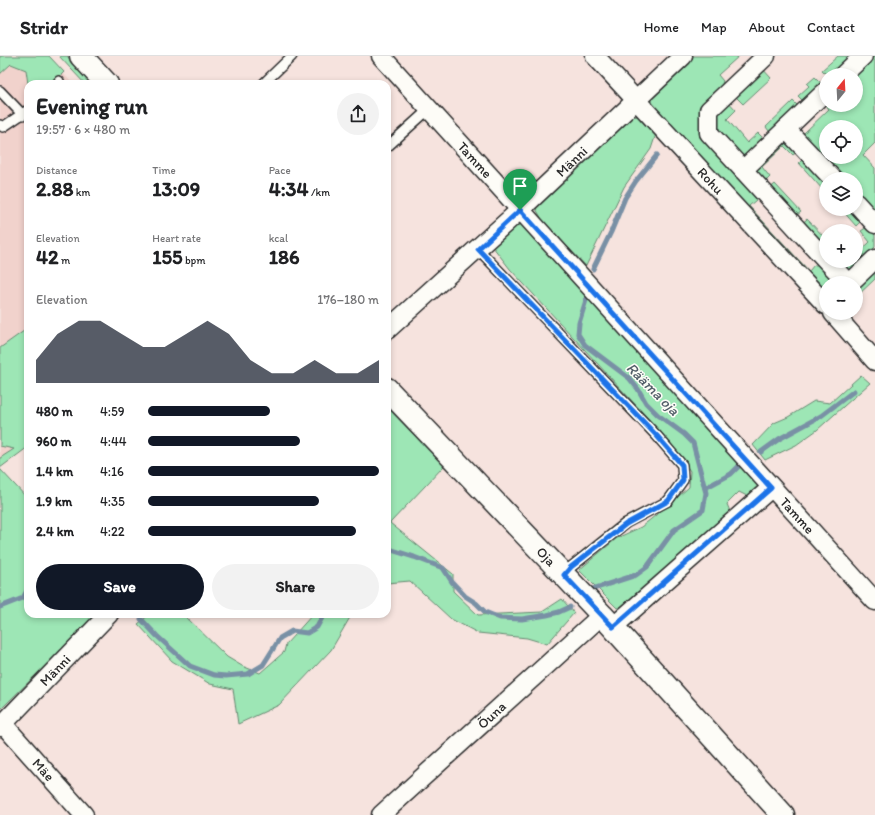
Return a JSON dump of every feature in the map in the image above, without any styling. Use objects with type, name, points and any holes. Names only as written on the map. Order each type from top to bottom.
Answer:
[{"type":"street","points":[[81,56],[103,80]]},
{"type":"street","name":"Tamme","points":[[381,56],[875,601]]},
{"type":"street","name":"Rohu","points":[[595,56],[819,297]]},
{"type":"street","name":"Männi","points":[[391,326],[478,249],[683,56]]},
{"type":"street","points":[[766,56],[709,110],[709,133],[819,252]]},
{"type":"street","points":[[850,68],[863,56]]},
{"type":"street","points":[[743,170],[819,98]]},
{"type":"street","points":[[786,129],[826,172]]},
{"type":"street","points":[[863,211],[875,224]]},
{"type":"street","points":[[857,276],[875,259]]},
{"type":"street","points":[[834,268],[842,276]]},
{"type":"street","points":[[839,320],[875,361]]},
{"type":"street","name":"Oja","points":[[391,393],[608,621],[783,815]]},
{"type":"street","name":"Õuna","points":[[381,815],[608,621],[771,488]]},
{"type":"street","name":"Männi","points":[[2,725],[105,618]]},
{"type":"street","name":"Mäe","points":[[2,725],[84,815]]},
{"type":"lane","points":[[267,80],[292,56]]},
{"type":"lane","points":[[0,91],[24,111]]},
{"type":"lane","points":[[391,143],[429,109]]},
{"type":"lane","points":[[0,125],[3,127],[24,113]]},
{"type":"lane","points":[[478,249],[657,436],[682,465],[683,480],[668,501],[626,524],[571,567],[564,575]]},
{"type":"shaded area","points":[[0,56],[47,56],[69,80],[24,80],[24,450],[0,468]]},
{"type":"green space","points":[[0,56],[49,56],[64,72],[56,80],[27,80],[26,70],[11,64],[0,74]]},
{"type":"green space","points":[[59,56],[67,56],[88,80],[81,80]]},
{"type":"green space","points":[[690,56],[739,56],[718,75],[723,81],[720,91],[703,115],[756,195],[756,200],[749,206],[809,271],[814,265],[818,265],[819,268],[823,268],[835,276],[819,276],[819,286],[653,106],[652,99],[654,90]]},
{"type":"green space","points":[[838,56],[854,56],[841,68],[824,68]]},
{"type":"green space","points":[[869,56],[875,56],[875,143],[863,155],[863,120],[819,120],[819,155],[795,126],[804,133],[826,112],[863,112],[863,68],[861,68]]},
{"type":"green space","points":[[761,67],[771,78],[743,104],[732,93]]},
{"type":"green space","points":[[815,77],[819,81],[819,89],[805,103],[798,96],[809,86],[807,84]]},
{"type":"green space","points":[[726,99],[736,110],[727,119],[747,143],[758,133],[766,141],[746,160],[715,133],[713,112]]},
{"type":"green space","points":[[793,101],[801,109],[772,135],[766,127]]},
{"type":"green space","points":[[638,116],[656,134],[651,149],[624,187],[586,266],[543,221],[535,207],[631,117]]},
{"type":"green space","points":[[781,138],[798,151],[793,155],[784,146],[762,167],[770,177],[762,185],[753,167]]},
{"type":"green space","points":[[863,155],[875,168],[875,217],[863,204],[863,172],[833,172],[827,164],[863,164]]},
{"type":"green space","points":[[804,158],[819,174],[819,186],[799,163]]},
{"type":"green space","points":[[775,184],[801,212],[793,218],[768,190]]},
{"type":"green space","points":[[847,216],[857,216],[861,221],[858,224],[854,224]]},
{"type":"green space","points":[[807,219],[819,232],[819,245],[800,225]]},
{"type":"green space","points":[[514,224],[524,224],[763,485],[749,497],[739,492],[727,504],[731,514],[632,604],[617,608],[579,570],[617,538],[641,527],[689,487],[690,471],[670,442],[510,269],[493,247],[499,237]]},
{"type":"green space","points":[[867,227],[875,235],[875,247],[863,258],[863,248],[870,242],[863,233],[863,230]]},
{"type":"green space","points":[[875,265],[875,279],[863,290],[863,276]]},
{"type":"green space","points":[[841,268],[853,268],[851,270],[845,271]]},
{"type":"green space","points":[[24,331],[24,450],[0,468],[0,458],[14,449],[0,446],[0,348]]},
{"type":"green space","points":[[861,375],[870,383],[817,430],[796,445],[765,460],[753,445],[774,423],[788,417],[814,401],[830,403]]},
{"type":"green space","points":[[391,411],[444,466],[391,522]]},
{"type":"green space","points":[[0,469],[24,495],[24,618],[94,618],[0,710]]},
{"type":"green space","points":[[391,524],[453,574],[453,591],[478,615],[542,612],[562,599],[574,613],[547,644],[527,638],[478,633],[451,619],[410,581],[391,583]]},
{"type":"green space","points":[[145,618],[187,618],[227,657],[242,666],[260,673],[284,652],[286,644],[309,618],[350,618],[331,650],[279,705],[238,724],[233,689],[210,684],[172,661],[138,624]]},
{"type":"waterway","name":"Rääma oja","points":[[593,269],[611,232],[625,198],[636,181],[657,155]]},
{"type":"waterway","name":"Rääma oja","points":[[587,297],[579,323],[578,334],[585,345],[629,378],[638,389],[646,403],[658,415],[684,434],[693,443],[706,493],[703,510],[674,530],[647,567],[636,575],[593,589]]},
{"type":"waterway","points":[[761,452],[779,439],[821,416],[854,391]]},
{"type":"waterway","points":[[705,488],[731,474],[738,467]]},
{"type":"waterway","name":"Rääma oja","points":[[391,549],[443,568],[452,582],[465,596],[476,603],[485,612],[500,618],[522,619],[547,615],[570,607]]},
{"type":"waterway","name":"Rääma oja","points":[[0,607],[23,598],[24,596]]},
{"type":"waterway","name":"Rääma oja","points":[[141,619],[190,666],[214,675],[226,676],[248,674],[263,665],[280,638],[292,631],[307,633],[317,627],[322,618]]},
{"type":"route","points":[[520,210],[771,488],[613,627],[564,575],[571,567],[626,524],[668,501],[683,480],[682,465],[657,436],[478,249],[520,210]]}]
